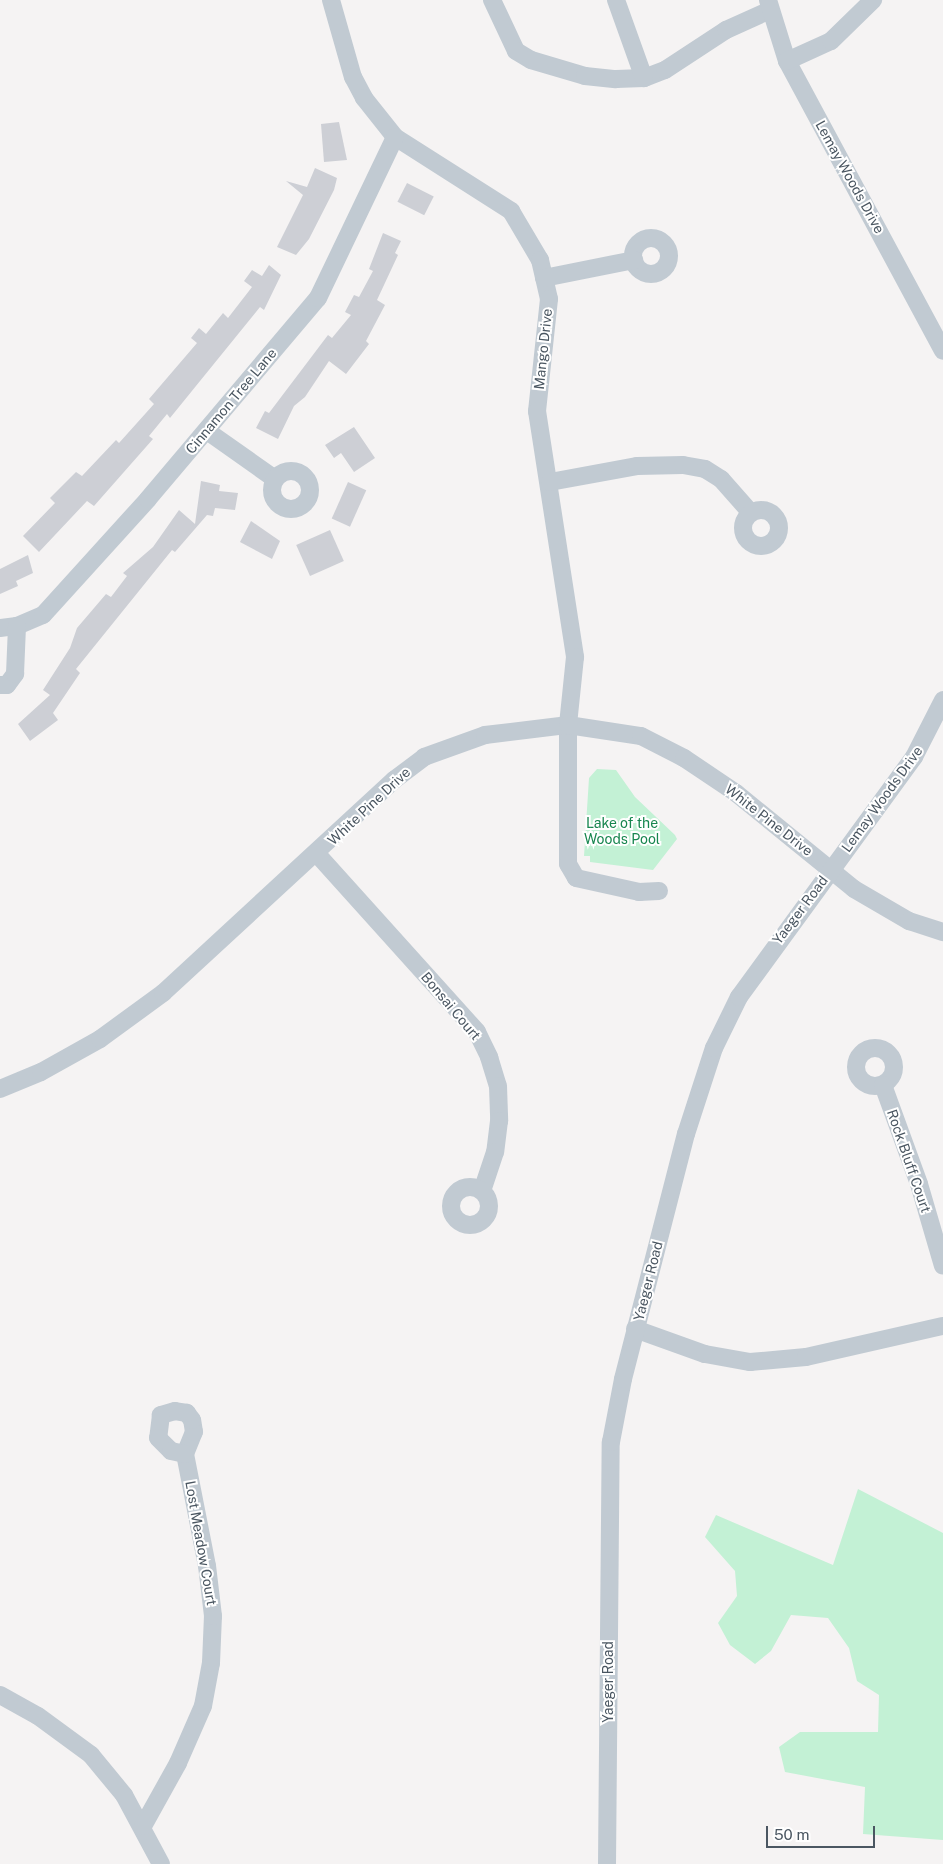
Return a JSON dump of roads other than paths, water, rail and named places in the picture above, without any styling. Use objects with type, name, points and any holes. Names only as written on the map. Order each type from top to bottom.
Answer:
[{"type":"street","name":"Mango Drive","points":[[331,0],[353,77],[364,98],[395,137],[512,211],[540,260],[549,299],[537,411],[550,482],[575,657],[568,725],[568,864],[576,878],[639,892],[660,891]]},
{"type":"street","points":[[492,0],[516,51],[531,60],[585,76],[644,78],[769,5]]},
{"type":"street","points":[[616,0],[644,78]]},
{"type":"street","points":[[787,61],[831,40],[873,0]]},
{"type":"street","name":"Lemay Woods Drive","points":[[769,5],[787,61],[936,318],[943,351]]},
{"type":"street","name":"Cinnamon Tree Lane","points":[[0,685],[7,685],[15,674],[8,627],[43,615],[207,431],[318,298],[395,137]]},
{"type":"street","points":[[544,278],[634,260]]},
{"type":"street","points":[[207,431],[275,479]]},
{"type":"street","points":[[550,482],[637,466],[683,465],[705,469],[721,479],[751,513]]},
{"type":"street","name":"Lemay Woods Drive","points":[[830,869],[914,757],[943,700]]},
{"type":"street","name":"White Pine Drive","points":[[0,1089],[41,1072],[100,1039],[163,993],[317,854],[394,780],[424,757],[485,735],[568,725],[641,736],[684,758],[830,869]]},
{"type":"street","name":"Bonsai Court","points":[[317,854],[477,1032],[489,1057],[498,1086],[499,1121],[495,1152],[482,1192]]},
{"type":"street","name":"Yaeger Road","points":[[607,1864],[611,1442],[635,1329],[686,1134],[714,1048],[755,972],[830,869],[883,907],[943,932]]},
{"type":"street","name":"Rock Bluff Court","points":[[883,1085],[919,1184],[943,1266]]},
{"type":"street","points":[[635,1329],[705,1354],[750,1362],[806,1357],[943,1326]]},
{"type":"street","name":"Lost Meadow Court","points":[[143,1826],[178,1763],[203,1706],[211,1663],[212,1616],[208,1566],[185,1454]]},
{"type":"street","points":[[0,1695],[38,1716],[91,1754],[124,1795],[143,1826],[161,1864]]},
{"type":"park label","name":"Lake of the Woods Pool","points":[[622,832]]}]
